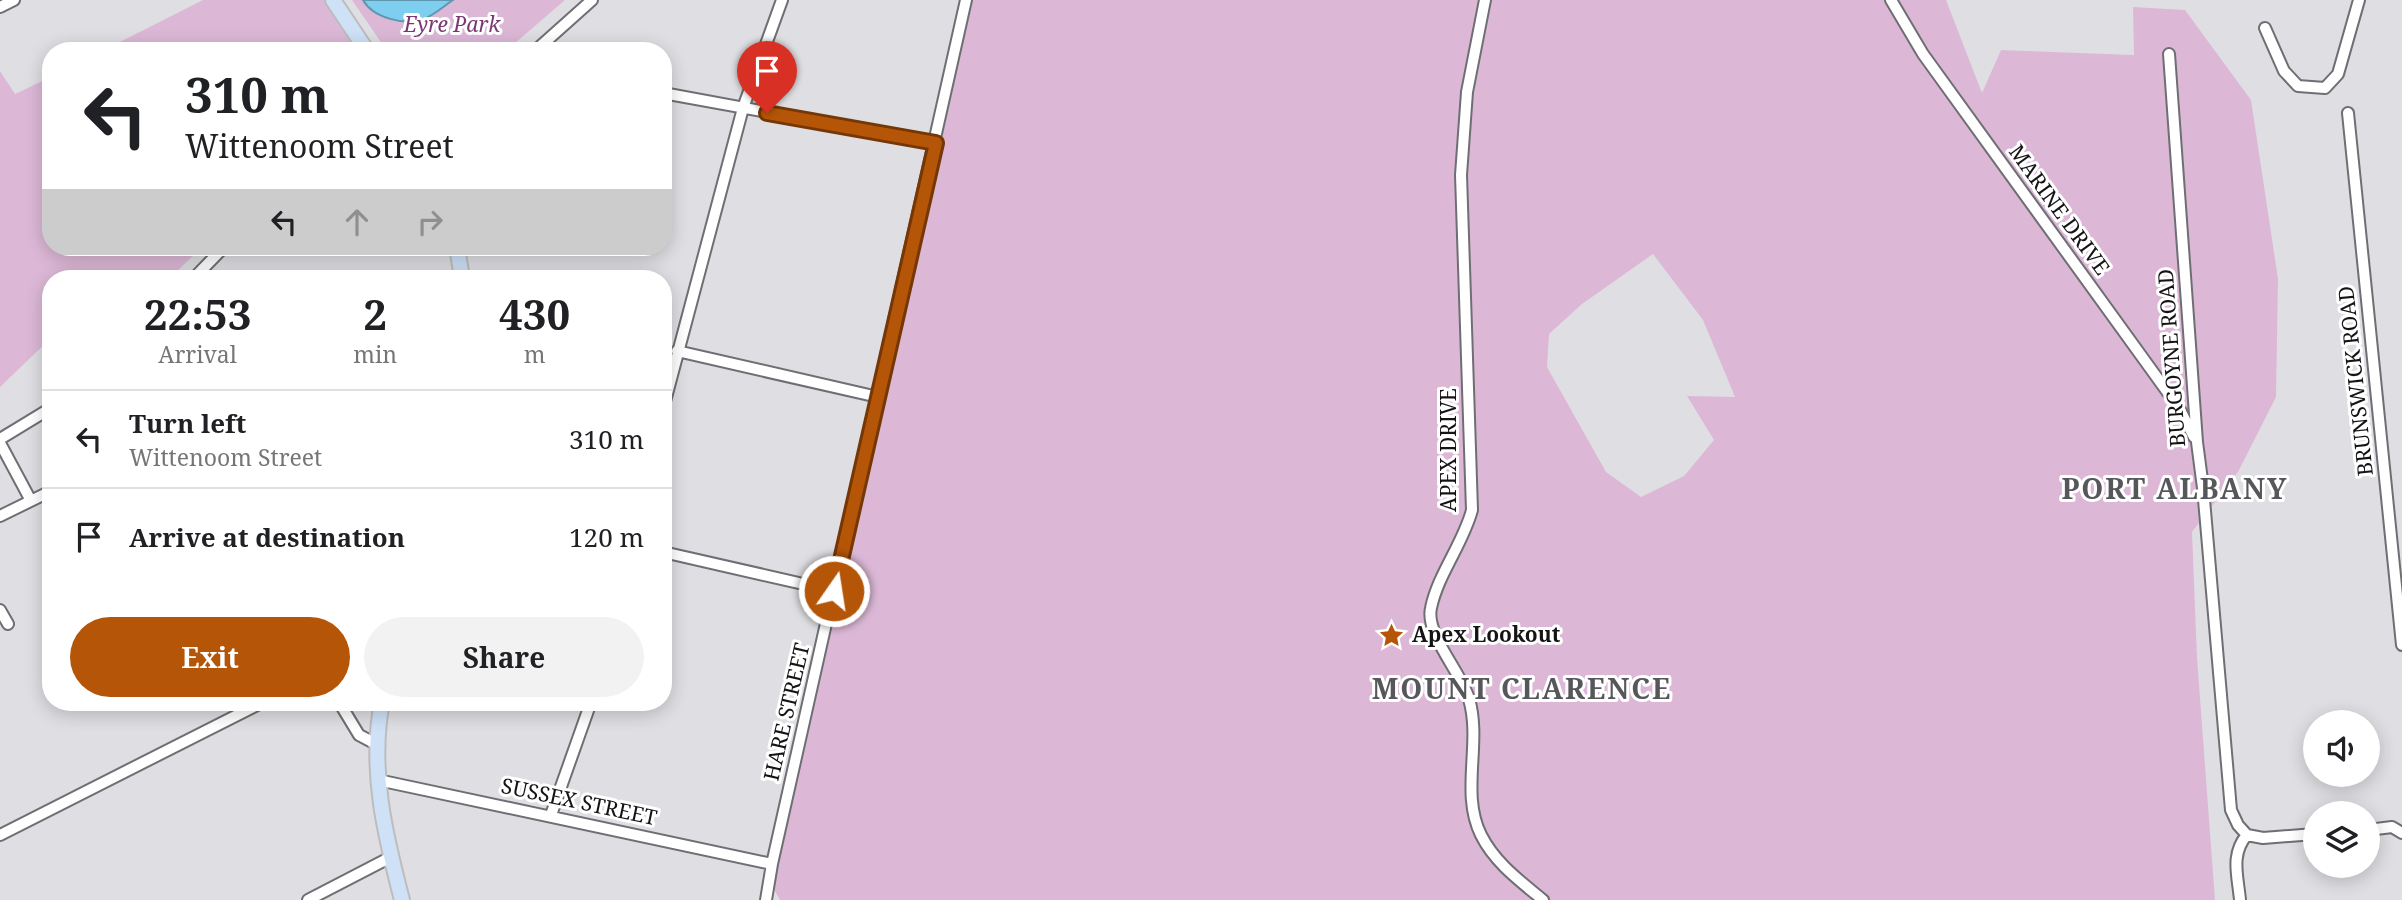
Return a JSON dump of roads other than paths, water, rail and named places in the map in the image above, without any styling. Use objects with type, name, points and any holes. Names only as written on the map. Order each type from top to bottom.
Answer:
[{"type":"main road","points":[[333,0],[361,42]]},
{"type":"main road","points":[[381,711],[376,744],[377,780],[402,900]]},
{"type":"street","points":[[0,7],[14,0]]},
{"type":"street","points":[[545,42],[592,0]]},
{"type":"street","points":[[672,372],[743,108],[782,0]]},
{"type":"street","name":"HARE STREET","points":[[766,900],[966,0]]},
{"type":"street","name":"APEX DRIVE","points":[[1485,0],[1466,92],[1461,152],[1472,510],[1462,541],[1437,590],[1430,622],[1463,681],[1472,711],[1472,801],[1480,835],[1504,867],[1543,900]]},
{"type":"street","name":"MARINE DRIVE","points":[[1891,0],[1923,54],[2179,408],[2196,442]]},
{"type":"street","points":[[2265,28],[2284,71],[2298,86],[2325,88],[2337,74],[2359,0]]},
{"type":"street","name":"BURGOYNE ROAD","points":[[2169,54],[2196,442],[2207,528],[2231,810],[2238,825],[2247,835]]},
{"type":"street","points":[[672,95],[936,143]]},
{"type":"street","name":"BRUNSWICK ROAD","points":[[2348,113],[2402,645]]},
{"type":"street","points":[[202,270],[215,256]]},
{"type":"street","points":[[677,351],[878,397]]},
{"type":"street","points":[[30,499],[0,441],[42,414]]},
{"type":"street","points":[[0,516],[42,494]]},
{"type":"street","points":[[672,554],[834,591]]},
{"type":"street","points":[[0,610],[8,624]]},
{"type":"street","points":[[0,835],[245,711]]},
{"type":"street","points":[[344,711],[359,735],[376,744]]},
{"type":"street","points":[[551,815],[588,711]]},
{"type":"street","name":"SUSSEX STREET","points":[[377,780],[772,864]]},
{"type":"street","points":[[2380,828],[2392,827],[2402,833]]},
{"type":"street","points":[[2240,900],[2236,861],[2239,845],[2247,835],[2263,838],[2303,835]]},
{"type":"street","points":[[308,900],[391,857]]},
{"type":"water","points":[[363,0],[453,0],[428,17],[408,22],[382,16]]},
{"type":"place","name":"Apex Lookout","points":[[1392,635]]},
{"type":"district","name":"PORT ALBANY","points":[[2175,489]]},
{"type":"district","name":"MOUNT CLARENCE","points":[[1522,689]]},
{"type":"park label","name":"Eyre Park","points":[[452,25]]}]
